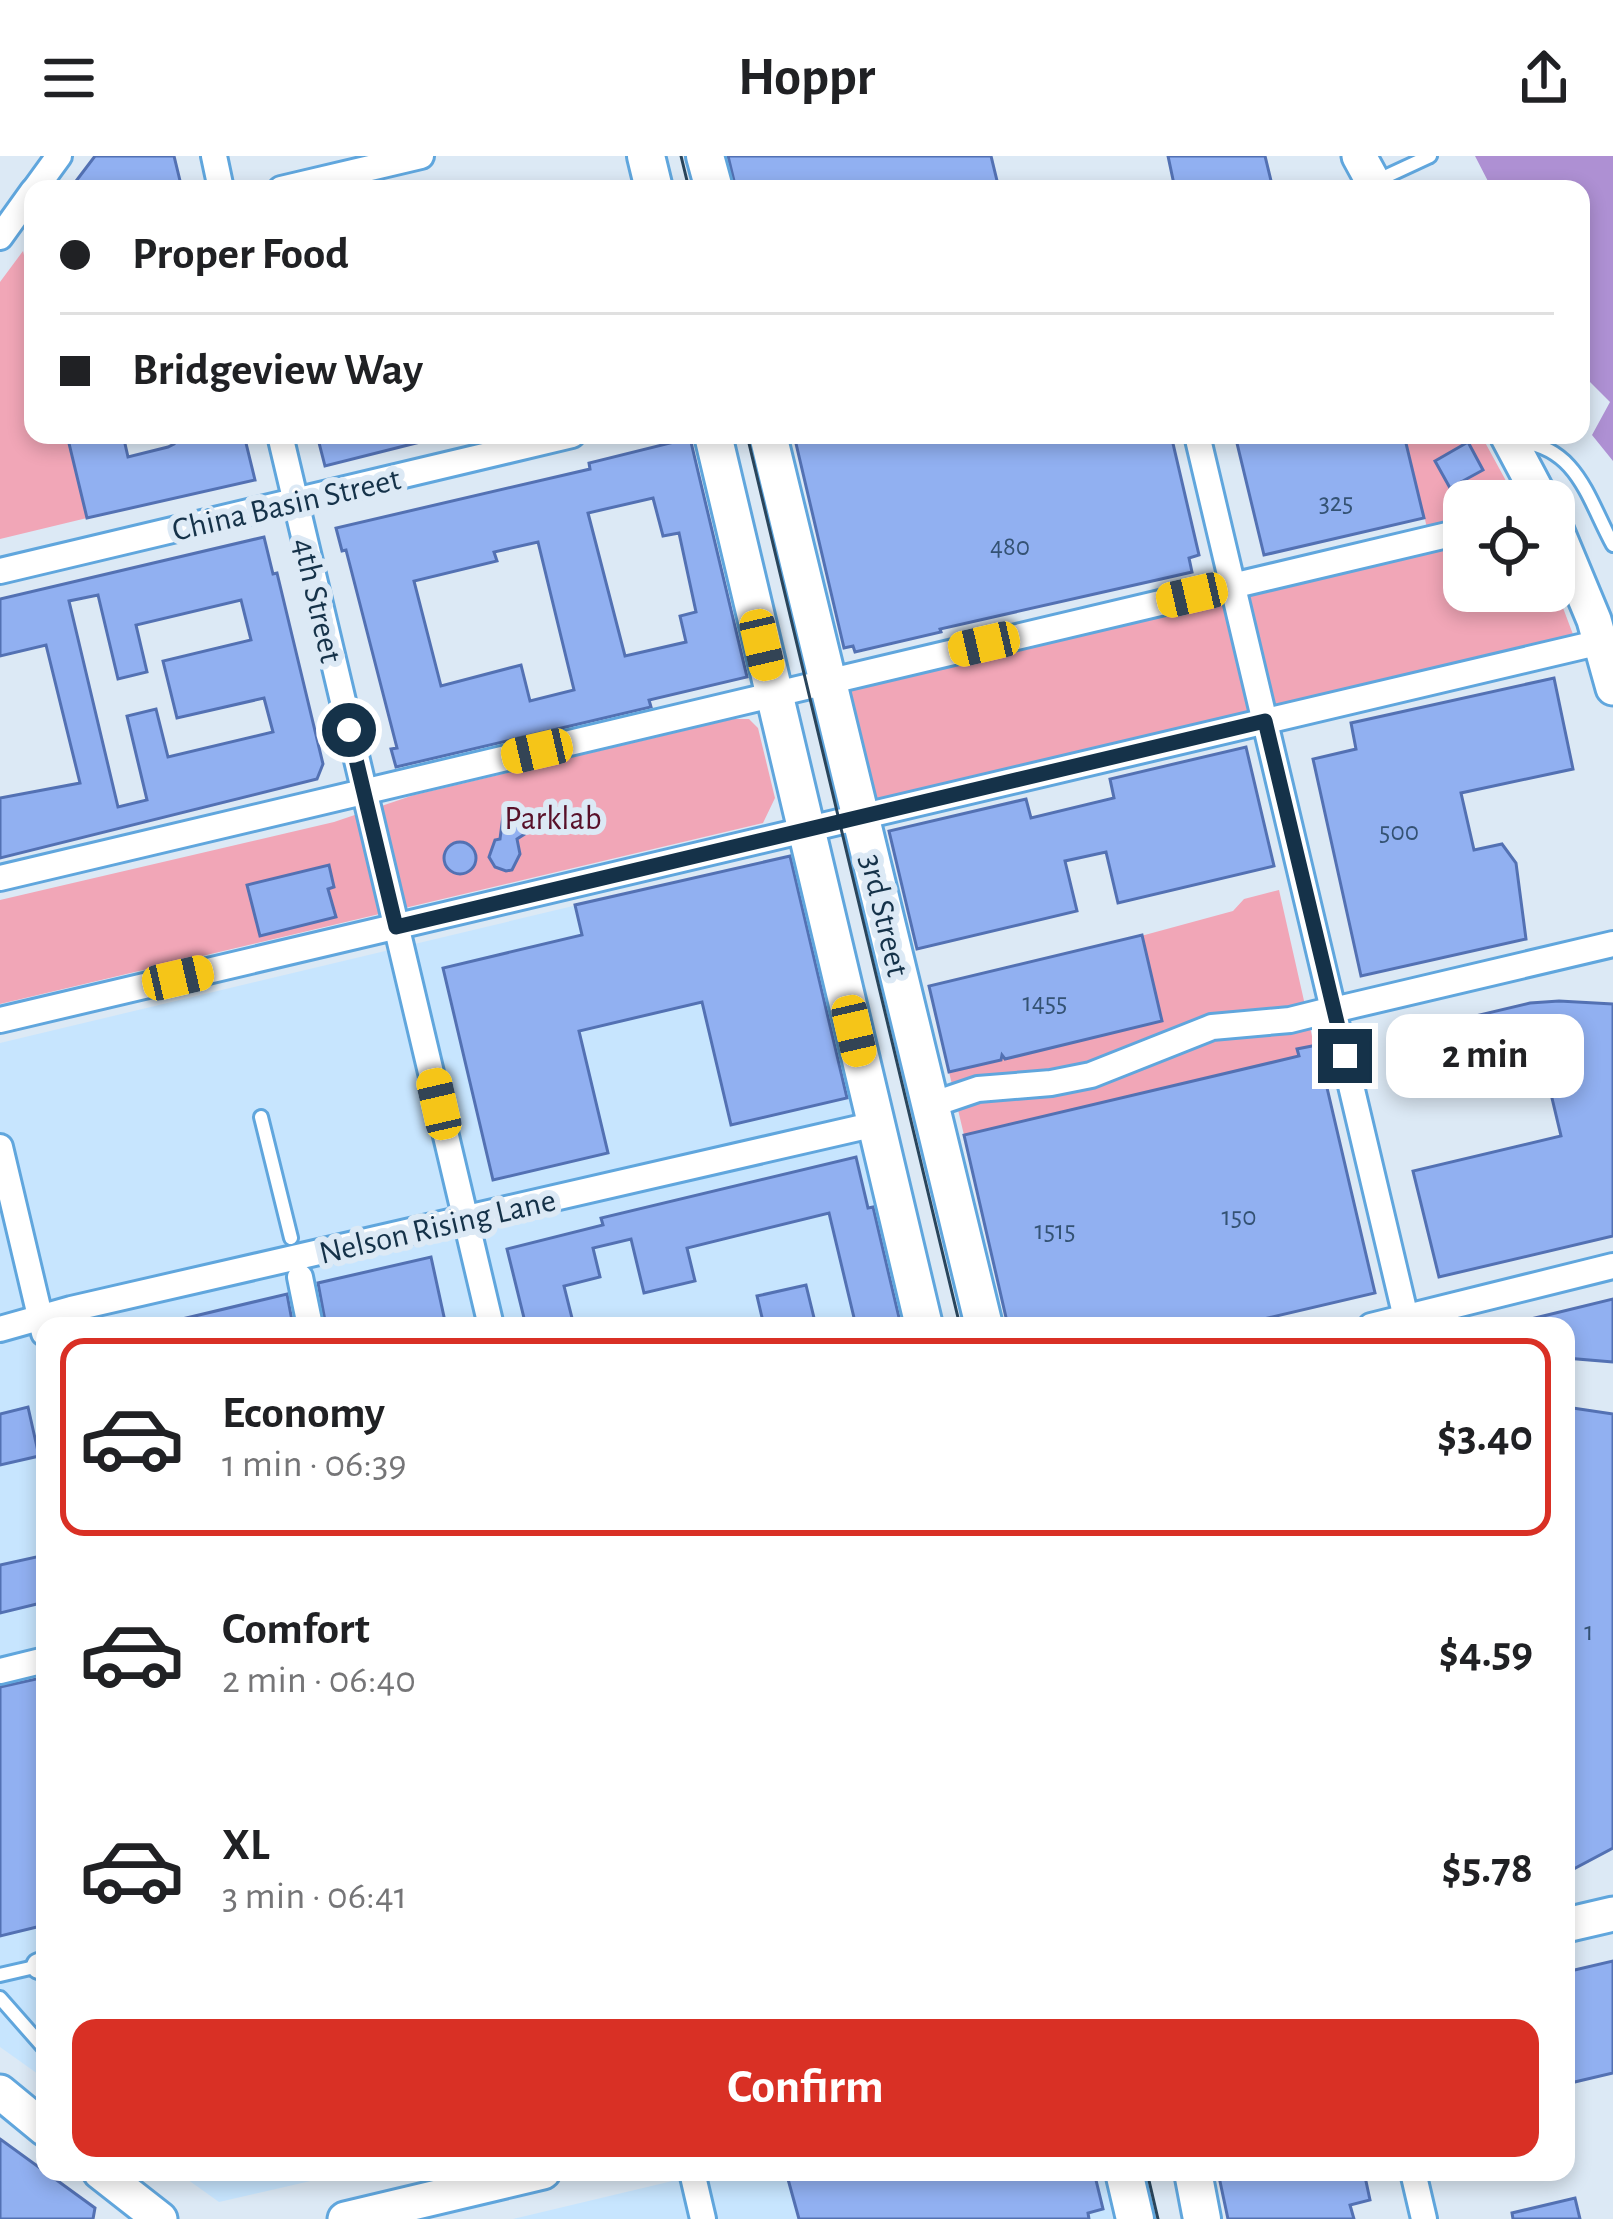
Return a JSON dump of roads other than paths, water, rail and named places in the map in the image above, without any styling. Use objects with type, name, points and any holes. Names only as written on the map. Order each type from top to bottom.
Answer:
[{"type":"main road","name":"3rd Street","points":[[714,444],[922,1317]]},
{"type":"main road","name":"3rd Street","points":[[770,444],[982,1317]]},
{"type":"main road","points":[[1126,2181],[1136,2219]]},
{"type":"main road","points":[[1195,2181],[1202,2219]]},
{"type":"street","points":[[319,180],[421,156]]},
{"type":"street","points":[[0,237],[24,204]]},
{"type":"street","name":"4th Street","points":[[282,444],[489,1317]]},
{"type":"street","name":"China Basin Street","points":[[0,571],[534,444]]},
{"type":"street","points":[[1199,444],[1406,1317]]},
{"type":"street","points":[[1515,444],[1532,480]]},
{"type":"street","points":[[0,878],[1443,536]]},
{"type":"street","points":[[1575,576],[1601,641],[1613,688]]},
{"type":"street","points":[[0,1020],[1601,641]]},
{"type":"street","points":[[931,1105],[978,1089],[1091,1075],[1212,1027],[1290,1020],[1613,944]]},
{"type":"street","name":"Nelson Rising Lane","points":[[59,1317],[71,1309],[876,1124]]},
{"type":"street","points":[[0,1147],[40,1317]]},
{"type":"street","points":[[1410,1317],[1613,1266]]},
{"type":"street","points":[[300,1277],[308,1317]]},
{"type":"street","name":"Nelson Rising Lane","points":[[0,1329],[36,1328]]},
{"type":"street","points":[[0,1671],[36,1662]]},
{"type":"street","points":[[1575,1923],[1613,1914]]},
{"type":"street","points":[[0,2092],[36,2121]]},
{"type":"street","points":[[111,2181],[160,2219]]},
{"type":"street","points":[[346,2219],[489,2181]]},
{"type":"street","points":[[694,2181],[703,2219]]},
{"type":"street","points":[[1415,2181],[1424,2219]]},
{"type":"lane","points":[[1369,176],[1430,156]]},
{"type":"lane","points":[[1536,444],[1570,461],[1613,545]]},
{"type":"lane","points":[[261,1117],[291,1238]]},
{"type":"lane","points":[[0,1975],[36,1966]]},
{"type":"lane","points":[[0,1998],[36,2039]]},
{"type":"tram line","points":[[681,156],[687,180]]},
{"type":"tram line","points":[[749,444],[958,1317]]},
{"type":"tram line","points":[[1149,2181],[1158,2219]]},
{"type":"park label","name":"Parklab","points":[[553,817]]}]
